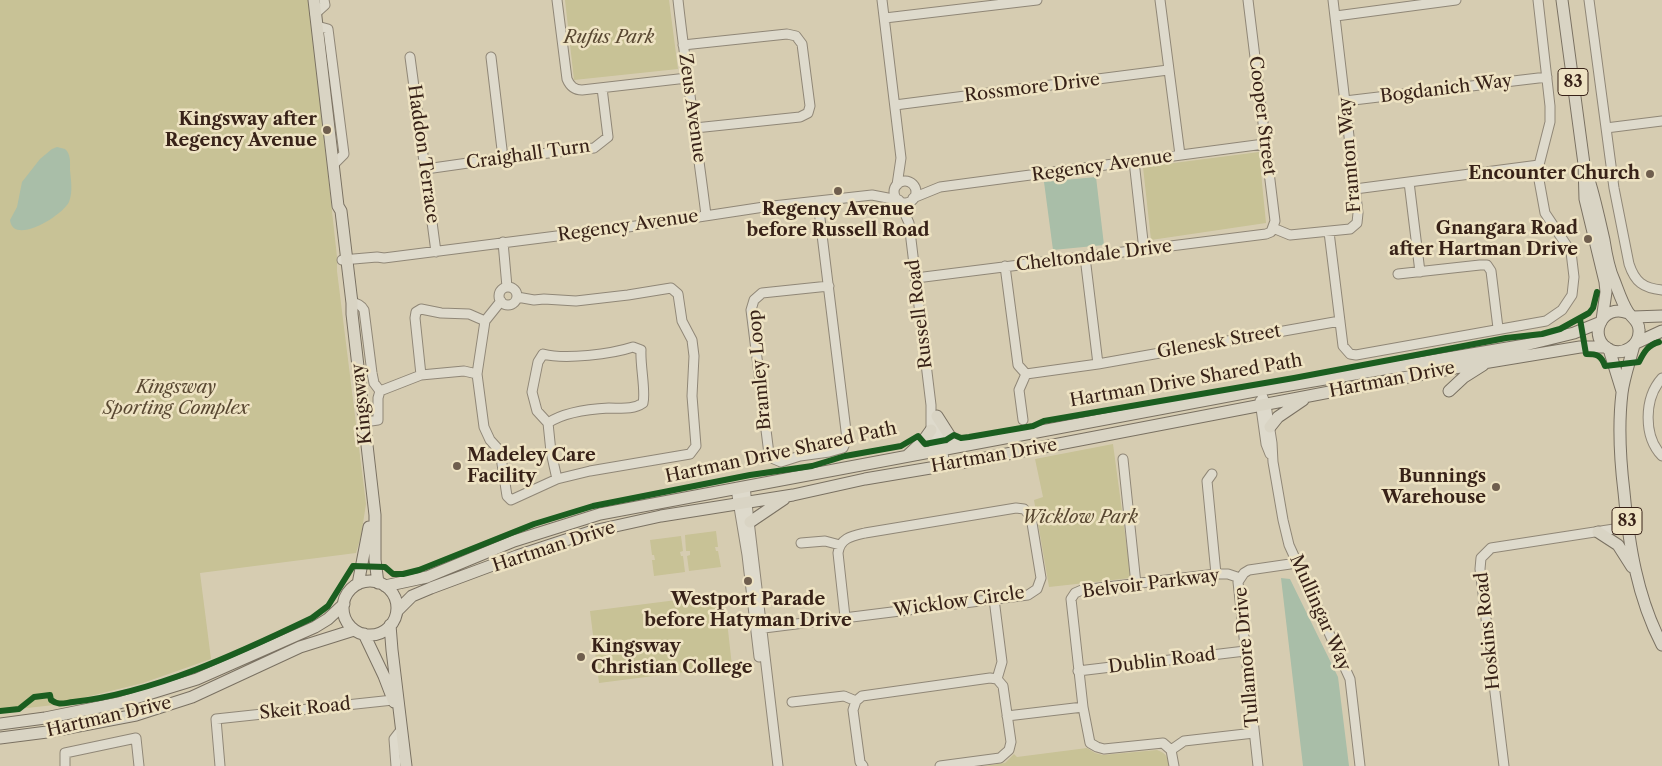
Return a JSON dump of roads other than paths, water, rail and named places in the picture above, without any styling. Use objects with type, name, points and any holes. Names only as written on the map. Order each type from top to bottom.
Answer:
[{"type":"main road","name":"Kingsway","points":[[314,0],[338,206],[341,211],[347,304],[352,309],[375,515],[375,560],[381,584]]},
{"type":"main road","name":"83","points":[[1562,0],[1584,164],[1585,199],[1605,282],[1606,292],[1599,334],[1600,340],[1607,348],[1622,391]]},
{"type":"main road","name":"83","points":[[1584,164],[1595,198],[1609,268],[1631,315],[1638,323],[1639,337],[1635,344],[1622,391],[1620,454],[1627,528],[1636,573],[1645,609],[1662,645]]},
{"type":"main road","points":[[1601,321],[1607,315],[1621,311],[1631,315],[1662,316]]},
{"type":"main road","name":"Hartman Drive","points":[[381,584],[427,577],[514,540],[600,514],[1260,390],[1525,344],[1574,333],[1601,321]]},
{"type":"main road","points":[[1607,348],[1622,352],[1662,331]]},
{"type":"main road","name":"Hartman Drive","points":[[397,611],[412,596],[517,556],[593,531],[661,516],[787,496],[865,479],[1465,366],[1580,347],[1607,348]]},
{"type":"main road","points":[[1449,390],[1484,364]]},
{"type":"main road","points":[[1270,427],[1278,417],[1309,396]]},
{"type":"main road","points":[[934,410],[951,438],[960,446]]},
{"type":"main road","points":[[907,456],[923,441],[931,430]]},
{"type":"main road","name":"Kingsway","points":[[358,584],[364,561],[372,495]]},
{"type":"main road","points":[[750,522],[787,496]]},
{"type":"main road","points":[[1598,532],[1618,545],[1636,573]]},
{"type":"main road","points":[[359,632],[377,634],[384,631],[390,625],[397,611],[393,596],[381,584],[368,582],[358,584],[348,592],[344,604],[345,618],[359,632],[384,676],[401,730]]},
{"type":"main road","name":"Hartman Drive","points":[[0,724],[45,718],[119,703],[197,679],[315,627],[328,619],[344,604]]},
{"type":"main road","points":[[390,625],[406,766]]},
{"type":"main road","name":"Hartman Drive","points":[[0,738],[47,732],[136,715],[192,697],[300,647],[359,632]]},
{"type":"street","points":[[316,20],[325,5],[324,0]]},
{"type":"street","points":[[557,0],[569,83],[572,87],[578,90],[686,78]]},
{"type":"street","name":"Zeus Avenue","points":[[678,0],[686,78],[695,128],[706,215]]},
{"type":"street","points":[[882,0],[901,158],[911,183],[916,190],[913,199],[906,202],[898,200],[895,193],[901,158]]},
{"type":"street","points":[[885,18],[1037,0]]},
{"type":"street","points":[[1160,0],[1180,155]]},
{"type":"street","name":"Cooper Street","points":[[1248,0],[1264,144],[1275,221],[1272,230]]},
{"type":"street","name":"Framton Way","points":[[1272,230],[1290,235],[1329,232],[1350,229],[1357,223],[1358,213],[1334,0]]},
{"type":"street","points":[[1336,16],[1456,0]]},
{"type":"street","points":[[1329,232],[1343,346],[1350,354],[1356,355],[1498,328],[1546,321],[1562,310],[1572,295],[1574,277],[1571,252],[1545,213],[1539,180],[1539,165],[1550,122],[1550,106],[1538,0]]},
{"type":"street","points":[[1590,0],[1614,188],[1631,272],[1641,284],[1649,289],[1662,290]]},
{"type":"street","points":[[683,45],[787,34],[796,36],[802,44],[810,106],[808,113],[800,117],[695,128]]},
{"type":"street","name":"Haddon Terrace","points":[[410,57],[436,252]]},
{"type":"street","points":[[491,57],[503,158]]},
{"type":"street","name":"Rossmore Drive","points":[[895,105],[1168,70]]},
{"type":"street","name":"Bogdanich Way","points":[[1345,101],[1547,77]]},
{"type":"street","name":"Craighall Turn","points":[[426,169],[594,148],[608,137],[602,88]]},
{"type":"street","points":[[1606,128],[1662,121]]},
{"type":"street","name":"Regency Avenue","points":[[913,199],[940,188],[1264,144]]},
{"type":"street","points":[[1134,161],[1144,250]]},
{"type":"street","points":[[1355,189],[1539,165]]},
{"type":"street","points":[[896,186],[903,181],[911,183]]},
{"type":"street","points":[[1409,182],[1420,272]]},
{"type":"street","name":"Regency Avenue","points":[[911,183],[940,188]]},
{"type":"street","name":"Regency Avenue","points":[[345,263],[377,257],[384,258],[436,252],[659,223],[706,215],[872,195],[896,186]]},
{"type":"street","name":"Regency Avenue","points":[[872,195],[898,200]]},
{"type":"street","name":"Russell Road","points":[[913,199],[909,223],[941,466]]},
{"type":"street","name":"Russell Road","points":[[898,200],[909,223]]},
{"type":"street","name":"Bramley Loop","points":[[818,202],[829,286],[847,440],[843,448],[800,456],[781,462],[769,454],[751,310],[754,300],[762,293],[829,286]]},
{"type":"street","name":"Cheltondale Drive","points":[[916,278],[1266,234],[1272,230]]},
{"type":"street","points":[[503,242],[507,287]]},
{"type":"street","points":[[1085,257],[1098,364]]},
{"type":"street","points":[[1398,274],[1480,265],[1487,266],[1491,271],[1498,328]]},
{"type":"street","points":[[1005,266],[1018,364],[1026,374],[1019,390],[1023,420]]},
{"type":"street","points":[[507,287],[515,291],[517,297]]},
{"type":"street","points":[[507,287],[500,292],[501,302],[485,321],[478,374],[484,427],[490,440],[500,451],[507,496],[511,500],[557,479],[590,471],[690,454],[696,446],[692,396],[694,356],[692,340],[682,321],[678,294],[671,288],[576,301],[534,300],[517,297]]},
{"type":"street","points":[[501,302],[503,304],[510,304],[517,297]]},
{"type":"street","points":[[352,309],[356,303],[364,310],[373,378],[380,391]]},
{"type":"street","points":[[421,375],[416,312],[420,309],[442,313],[469,314],[485,321]]},
{"type":"street","name":"Glenesk Street","points":[[1026,374],[1098,364],[1340,321]]},
{"type":"street","points":[[548,423],[568,414],[606,408],[636,408],[643,403],[645,398],[640,366],[640,350],[633,347],[623,350],[563,356],[543,354],[538,362],[532,392],[537,411],[548,423],[551,452],[557,479]]},
{"type":"street","points":[[380,391],[421,375],[464,371],[478,374]]},
{"type":"street","points":[[1662,378],[1655,385],[1648,415],[1650,433],[1658,452],[1662,456]]},
{"type":"street","name":"Mullingar Way","points":[[1260,390],[1270,427],[1273,462],[1289,545],[1350,679],[1360,766]]},
{"type":"street","points":[[364,422],[378,420],[378,398],[380,391]]},
{"type":"street","name":"Mullingar Way","points":[[1263,405],[1266,444],[1273,462]]},
{"type":"street","name":"Russell Road","points":[[934,410],[931,430],[938,450]]},
{"type":"street","points":[[1123,459],[1136,584]]},
{"type":"street","points":[[1212,474],[1207,481],[1216,574]]},
{"type":"street","points":[[740,488],[747,555],[778,766]]},
{"type":"street","points":[[742,503],[750,522],[772,766]]},
{"type":"street","name":"Wicklow Circle","points":[[759,629],[1028,595],[1037,589],[1040,584],[1041,578],[1031,517],[1024,509],[1020,508],[856,535],[845,539],[840,545]]},
{"type":"street","name":"Hoskins Road","points":[[1504,766],[1480,569],[1481,558],[1491,548],[1627,528]]},
{"type":"street","points":[[801,543],[825,541],[840,545],[838,553],[845,617]]},
{"type":"street","name":"Tullamore Drive","points":[[1258,766],[1238,587],[1240,578],[1249,570],[1297,563]]},
{"type":"street","name":"Belvoir Parkway","points":[[1171,750],[1163,743],[1109,749],[1096,747],[1090,743],[1083,707],[1070,603],[1073,596],[1082,590],[1216,574],[1228,574],[1240,578]]},
{"type":"street","points":[[994,599],[1002,662],[997,678]]},
{"type":"street","name":"Dublin Road","points":[[1078,671],[1245,651]]},
{"type":"street","points":[[862,766],[853,710],[856,702],[862,696],[997,678]]},
{"type":"street","points":[[940,766],[996,758],[1006,754],[1011,742],[1003,686],[997,678]]},
{"type":"street","points":[[792,702],[844,696],[856,702]]},
{"type":"street","name":"Skeit Road","points":[[220,766],[216,719],[393,700]]},
{"type":"street","points":[[1007,716],[1083,707]]},
{"type":"street","points":[[396,766],[394,739],[401,730]]},
{"type":"street","points":[[1174,766],[1171,750],[1184,741],[1254,733]]},
{"type":"street","points":[[65,766],[65,753],[136,738],[139,766]]},
{"type":"place","name":"Kingsway after Regency Avenue","points":[[327,130]]},
{"type":"place","name":"Encounter Church","points":[[1650,174]]},
{"type":"place","name":"Regency Avenue before Russell Road","points":[[838,191]]},
{"type":"place","name":"Gnangara Road after Hartman Drive","points":[[1588,239]]},
{"type":"place","name":"Madeley Care Facility","points":[[457,466]]},
{"type":"place","name":"Bunnings Warehouse","points":[[1496,487]]},
{"type":"place","name":"Westport Parade before Hatyman Drive","points":[[748,581]]},
{"type":"place","name":"Kingsway Christian College","points":[[581,657]]},
{"type":"park label","name":"Rufus Park","points":[[609,38]]},
{"type":"park label","name":"Kingsway Sporting Complex","points":[[176,398]]},
{"type":"park label","name":"Wicklow Park","points":[[1080,518]]}]
